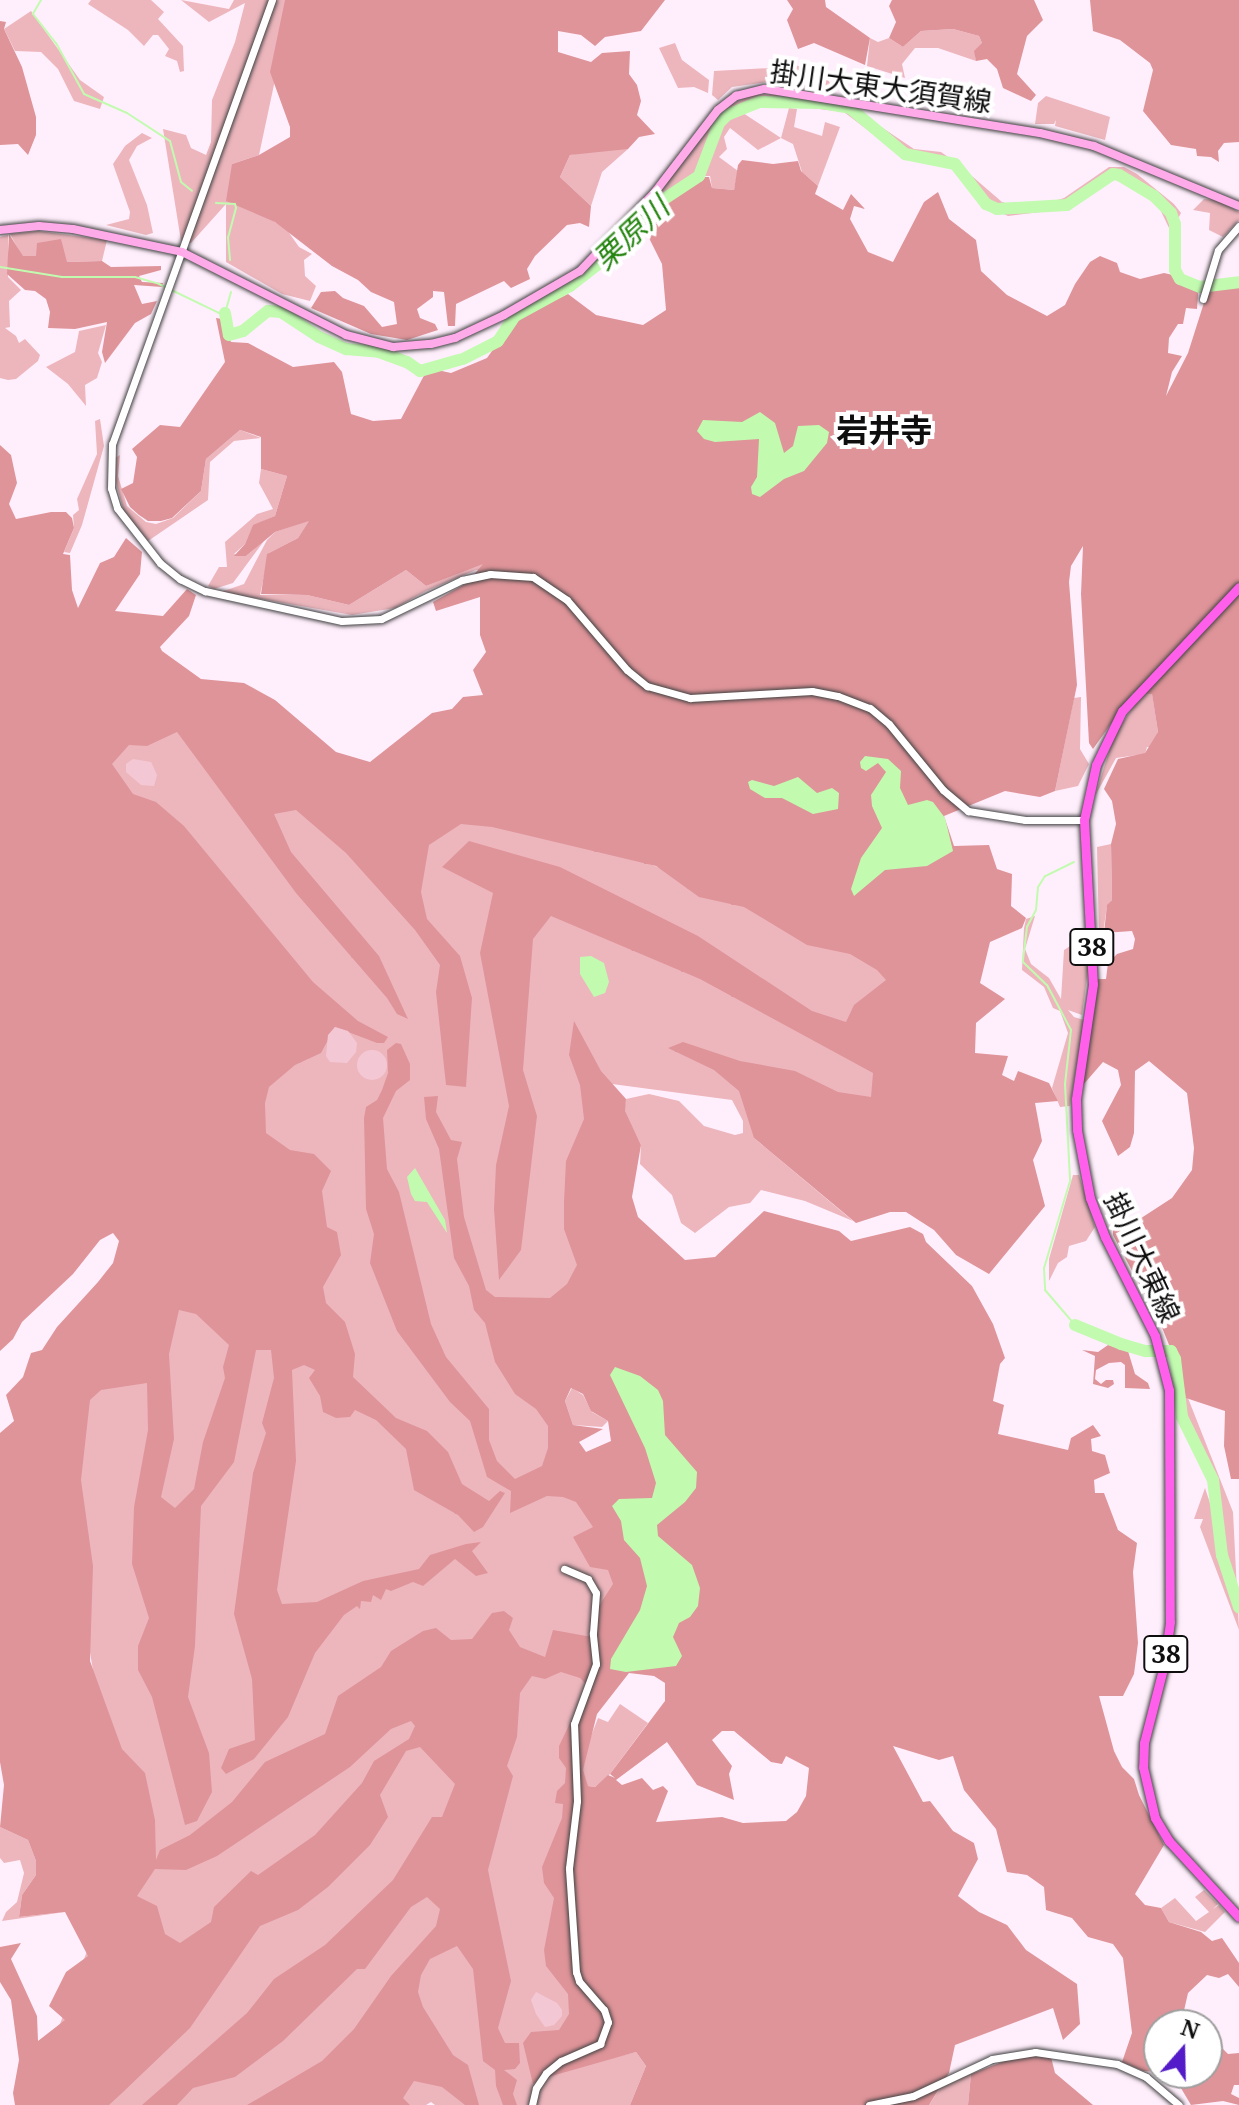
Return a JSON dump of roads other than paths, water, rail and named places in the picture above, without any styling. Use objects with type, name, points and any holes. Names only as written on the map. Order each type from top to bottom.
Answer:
[{"type":"main road","name":"掛川大東大須賀線","points":[[0,230],[39,226],[73,229],[182,252],[368,343],[415,347],[455,338],[561,284],[580,271],[655,192],[718,110],[736,96],[757,89],[778,89],[1064,139],[1138,162],[1239,206]]},
{"type":"main road","name":"掛川大東線","points":[[1239,587],[1122,711],[1096,765],[1084,820],[1093,984],[1076,1099],[1081,1153],[1090,1198],[1105,1237],[1159,1344],[1169,1390],[1170,1622],[1160,1682],[1144,1743],[1143,1767],[1155,1818],[1169,1841],[1239,1917]]},
{"type":"street","points":[[272,0],[115,435],[110,468],[117,508],[135,534],[180,579],[205,591],[342,621],[381,619],[462,580],[490,574],[533,577],[567,600],[627,670],[647,686],[690,698],[812,691],[838,696],[870,708],[889,724],[943,790],[968,811],[1025,820],[1084,820]]},
{"type":"street","points":[[1204,297],[1218,250],[1239,226]]},
{"type":"street","points":[[532,2105],[536,2088],[546,2073],[561,2061],[600,2044],[608,2022],[604,2010],[579,1981],[576,1972],[569,1868],[577,1801],[574,1724],[596,1664],[593,1633],[596,1593],[588,1579],[564,1569]]},
{"type":"street","points":[[869,2105],[913,2096],[992,2059],[1035,2052],[1117,2064],[1146,2077],[1179,2105]]},
{"type":"waterway","points":[[41,0],[33,14],[56,43],[84,94],[127,113],[170,141],[181,182],[192,191]]},
{"type":"waterway","name":"栗原川","points":[[463,359],[498,341],[515,316],[570,286],[606,258],[649,209],[699,176],[719,123],[727,115],[760,102],[822,103],[850,108],[905,154],[955,164],[986,204],[997,209],[1067,205],[1113,174],[1119,175],[1154,196],[1171,213],[1175,224],[1175,270],[1180,279],[1200,287],[1239,282]]},
{"type":"waterway","points":[[216,203],[235,204],[236,208],[228,237],[230,260]]},
{"type":"waterway","points":[[0,267],[62,277],[135,277],[159,284],[219,313],[225,313],[231,292]]},
{"type":"waterway","name":"栗原川","points":[[225,313],[229,335],[243,331],[268,311],[281,312],[319,337],[346,349],[379,352],[407,362],[420,371],[459,360]]},
{"type":"waterway","points":[[1074,862],[1045,876],[1038,887],[1036,910],[1027,927],[1023,962],[1047,985],[1071,1030],[1065,1084],[1070,1181],[1044,1268],[1045,1290],[1075,1325]]},
{"type":"waterway","points":[[1075,1325],[1146,1351],[1171,1351],[1175,1359],[1182,1417],[1213,1480],[1222,1555],[1239,1607]]},
{"type":"district","name":"岩井寺","points":[[884,430]]}]
